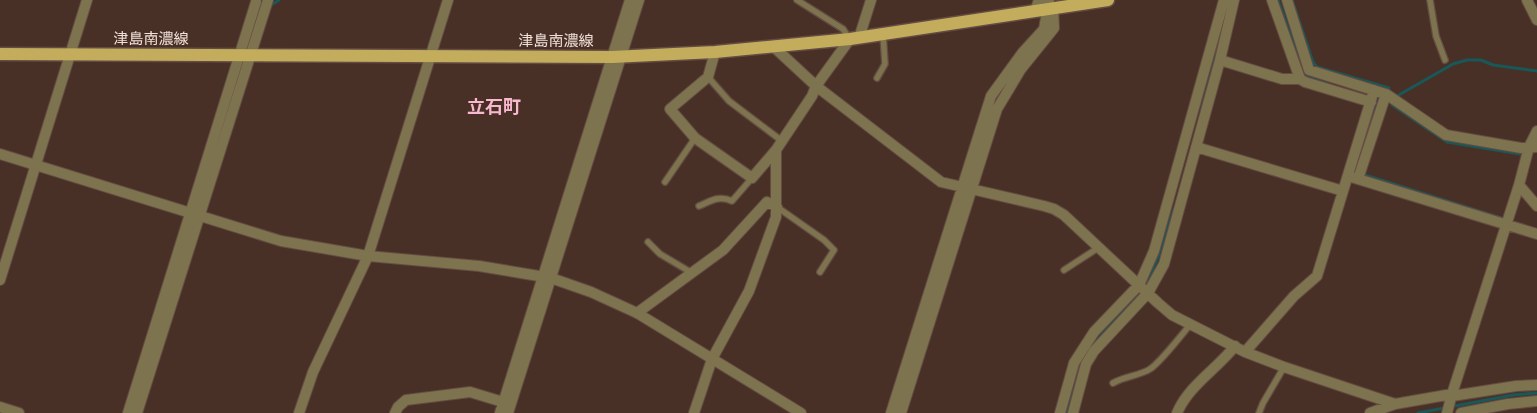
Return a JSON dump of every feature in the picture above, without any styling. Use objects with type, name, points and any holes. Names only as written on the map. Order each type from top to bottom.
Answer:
[{"type":"main road","name":"津島南濃線","points":[[0,54],[617,57],[774,48],[883,34],[1045,6],[1108,0]]},
{"type":"street","points":[[0,280],[87,0]]},
{"type":"street","points":[[298,413],[313,372],[368,256],[448,0]]},
{"type":"street","points":[[617,57],[630,0]]},
{"type":"street","points":[[500,413],[547,276],[617,57],[639,0]]},
{"type":"street","points":[[715,52],[708,77],[670,109],[695,138],[752,178],[776,150],[812,96],[816,86],[854,38],[871,0]]},
{"type":"street","points":[[1060,413],[1074,363],[1094,332],[1139,285],[1154,251],[1224,0]]},
{"type":"street","points":[[1072,413],[1086,364],[1094,351],[1148,293],[1164,264],[1220,60],[1234,0]]},
{"type":"street","points":[[1272,0],[1300,79]]},
{"type":"street","points":[[1287,0],[1309,70],[1386,94],[1446,135],[1521,148],[1533,147]]},
{"type":"street","points":[[1527,0],[1537,20]]},
{"type":"street","points":[[138,413],[195,215],[245,55],[267,4],[255,1],[245,55]]},
{"type":"street","points":[[901,413],[968,189],[991,96],[1023,52],[1044,28],[1045,6]]},
{"type":"street","points":[[774,48],[816,86],[941,182],[1054,209],[1064,215],[1172,315],[1245,352],[1395,404]]},
{"type":"street","points":[[1220,60],[1282,79],[1300,79],[1371,102]]},
{"type":"street","points":[[1245,352],[1294,296],[1317,276],[1343,191],[1353,178],[1374,90]]},
{"type":"street","points":[[1357,164],[1386,94]]},
{"type":"street","points":[[1448,413],[1506,224],[1537,131]]},
{"type":"street","points":[[1196,147],[1343,191]]},
{"type":"street","points":[[694,413],[712,359],[749,291],[776,217],[776,150]]},
{"type":"street","points":[[0,154],[281,241],[368,256],[479,266],[547,276],[591,292],[637,314],[801,413]]},
{"type":"street","points":[[1353,178],[1537,234]]},
{"type":"street","points":[[1519,185],[1537,206]]},
{"type":"street","points":[[891,413],[968,189]]},
{"type":"street","points":[[637,314],[723,250],[767,202],[776,207]]},
{"type":"street","points":[[128,413],[195,215]]},
{"type":"street","points":[[508,413],[547,276]]},
{"type":"street","points":[[1177,413],[1190,392],[1210,370],[1226,358],[1235,346]]},
{"type":"street","points":[[1370,413],[1395,404],[1516,386],[1537,385]]},
{"type":"street","points":[[395,413],[398,407],[406,400],[470,392],[503,402]]},
{"type":"street","points":[[1462,413],[1508,404],[1537,401]]},
{"type":"street","points":[[0,407],[19,413]]},
{"type":"lane","points":[[797,0],[854,38]]},
{"type":"lane","points":[[1430,0],[1436,36],[1445,60]]},
{"type":"lane","points":[[877,78],[885,64],[883,34]]},
{"type":"lane","points":[[708,77],[729,101],[782,141]]},
{"type":"lane","points":[[665,182],[695,138]]},
{"type":"lane","points":[[699,206],[715,199],[725,198],[732,201],[752,178]]},
{"type":"lane","points":[[776,207],[824,240],[834,250],[820,272]]},
{"type":"lane","points":[[648,242],[660,254],[692,273]]},
{"type":"lane","points":[[1064,270],[1098,248]]},
{"type":"lane","points":[[1113,383],[1122,378],[1135,376],[1151,368],[1191,324]]},
{"type":"lane","points":[[1260,413],[1263,403],[1284,367]]},
{"type":"waterway","points":[[273,4],[279,0]]},
{"type":"waterway","points":[[1278,0],[1304,73],[1308,77],[1328,84]]},
{"type":"waterway","points":[[1292,0],[1313,62],[1317,67],[1389,88]]},
{"type":"waterway","points":[[248,47],[259,10]]},
{"type":"waterway","points":[[1201,112],[1222,31]]},
{"type":"waterway","points":[[1397,96],[1453,64],[1467,60],[1481,60],[1493,65],[1537,71]]},
{"type":"waterway","points":[[228,108],[242,66]]},
{"type":"waterway","points":[[993,106],[1004,88]]},
{"type":"waterway","points":[[1360,157],[1378,100]]},
{"type":"waterway","points":[[1392,105],[1447,142],[1520,154]]},
{"type":"waterway","points":[[1365,175],[1501,218]]},
{"type":"waterway","points":[[1146,286],[1174,209]]},
{"type":"waterway","points":[[1089,349],[1140,293]]},
{"type":"waterway","points":[[1067,413],[1080,368]]},
{"type":"waterway","points":[[1418,413],[1513,395],[1537,393]]},
{"type":"district","name":"立石町","points":[[494,107]]}]
